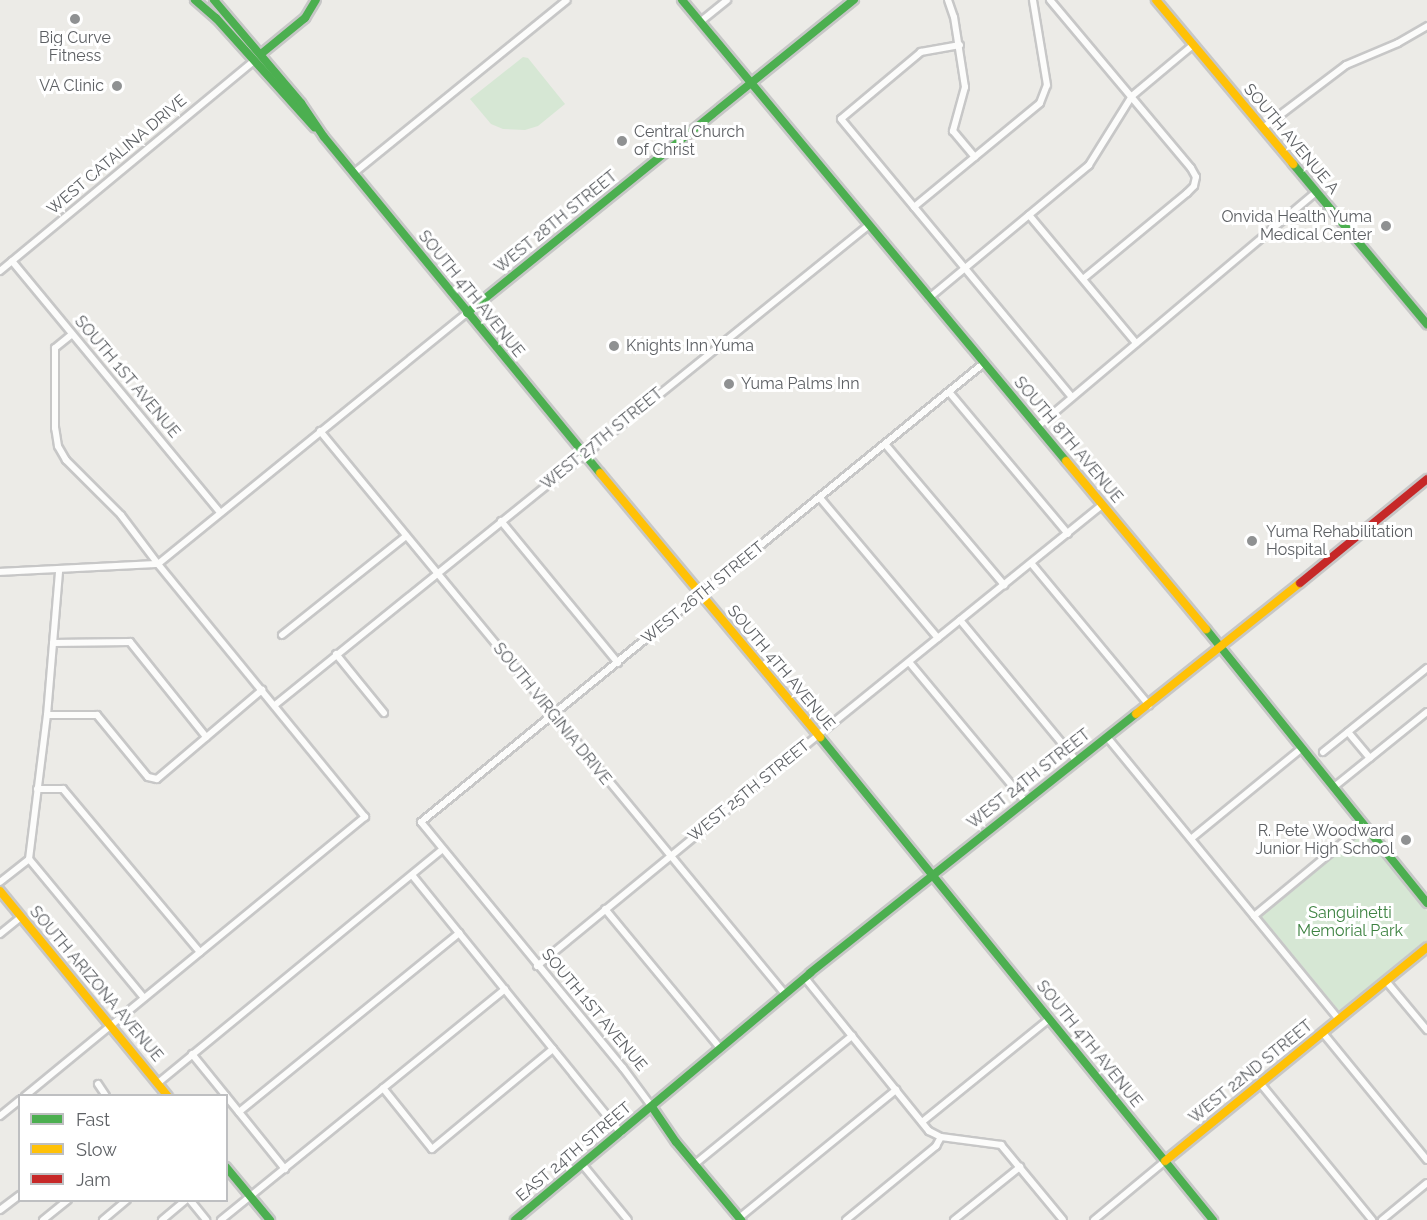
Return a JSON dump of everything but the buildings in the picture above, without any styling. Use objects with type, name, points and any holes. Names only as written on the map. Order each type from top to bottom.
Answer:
[{"type":"main road","name":"SOUTH 4TH AVENUE","points":[[195,0],[216,18],[296,111],[324,137]]},
{"type":"main road","name":"SOUTH 4TH AVENUE","points":[[214,0],[301,102],[324,137],[467,313],[818,735],[1213,1220]]},
{"type":"main road","points":[[253,62],[304,18],[316,0]]},
{"type":"main road","name":"SOUTH 8TH AVENUE","points":[[682,0],[1221,647],[1427,903]]},
{"type":"main road","name":"WEST 28TH STREET","points":[[467,313],[854,0]]},
{"type":"main road","name":"SOUTH AVENUE A","points":[[1156,0],[1427,324]]},
{"type":"main road","name":"WEST 24TH STREET","points":[[652,1107],[785,994],[1024,800],[1149,705],[1427,479]]},
{"type":"main road","name":"SOUTH ARIZONA AVENUE","points":[[0,891],[167,1094]]},
{"type":"main road","name":"WEST 22ND STREET","points":[[1165,1161],[1427,947]]},
{"type":"main road","name":"EAST 24TH STREET","points":[[515,1220],[652,1107]]},
{"type":"main road","name":"SOUTH 1ST AVENUE","points":[[652,1107],[740,1219]]},
{"type":"main road","points":[[228,1169],[270,1220]]},
{"type":"street","points":[[354,173],[567,0]]},
{"type":"street","points":[[700,22],[727,0]]},
{"type":"street","points":[[948,0],[960,45],[965,87],[953,131],[975,157]]},
{"type":"street","points":[[914,207],[1040,104],[1047,85],[1033,0]]},
{"type":"street","points":[[1050,0],[1132,96],[1196,177],[1194,186],[1083,279]]},
{"type":"street","points":[[1263,128],[1346,65],[1398,44],[1427,26]]},
{"type":"street","points":[[960,45],[921,52],[841,119],[1072,397]]},
{"type":"street","points":[[929,298],[1089,165],[1132,96],[1193,45]]},
{"type":"street","name":"WEST CATALINA DRIVE","points":[[0,271],[253,62]]},
{"type":"street","points":[[1037,427],[1317,192]]},
{"type":"street","points":[[1029,215],[1136,343]]},
{"type":"street","name":"WEST 27TH STREET","points":[[275,705],[501,520],[869,225]]},
{"type":"street","name":"SOUTH 1ST AVENUE","points":[[12,261],[220,512]]},
{"type":"street","name":"WEST 28TH STREET","points":[[158,564],[467,313]]},
{"type":"street","points":[[26,1094],[365,817],[158,564],[121,515],[74,471],[58,446],[55,428],[56,348],[72,334]]},
{"type":"street","name":"WEST 26TH STREET","points":[[421,822],[984,363]]},
{"type":"street","points":[[949,392],[1068,534]]},
{"type":"street","name":"SOUTH VIRGINIA DRIVE","points":[[320,431],[552,715],[785,994]]},
{"type":"street","points":[[885,444],[1004,585]]},
{"type":"street","points":[[820,498],[938,638]]},
{"type":"street","name":"WEST 25TH STREET","points":[[537,966],[1102,505]]},
{"type":"street","points":[[501,520],[618,663]]},
{"type":"street","points":[[282,635],[406,536]]},
{"type":"street","points":[[1031,563],[1149,705]]},
{"type":"street","points":[[0,572],[59,571],[158,564]]},
{"type":"street","points":[[0,882],[29,859],[47,715],[59,571]]},
{"type":"street","points":[[960,620],[1076,760]]},
{"type":"street","points":[[53,643],[130,642],[206,736]]},
{"type":"street","points":[[336,654],[384,713]]},
{"type":"street","points":[[909,662],[1024,800]]},
{"type":"street","points":[[1323,752],[1427,668]]},
{"type":"street","points":[[47,715],[98,715],[148,777],[157,779],[262,690]]},
{"type":"street","points":[[1334,787],[1427,712]]},
{"type":"street","points":[[1348,732],[1370,758]]},
{"type":"street","points":[[1107,736],[1339,1019]]},
{"type":"street","points":[[1192,838],[1302,748]]},
{"type":"street","points":[[37,789],[63,789],[200,952]]},
{"type":"street","name":"SOUTH 1ST AVENUE","points":[[421,822],[623,1068],[652,1107]]},
{"type":"street","points":[[1254,916],[1364,825]]},
{"type":"street","points":[[158,1083],[442,850]]},
{"type":"street","points":[[29,859],[144,998]]},
{"type":"street","points":[[412,875],[621,1133]]},
{"type":"street","points":[[605,909],[720,1048]]},
{"type":"street","points":[[0,934],[21,917]]},
{"type":"street","points":[[239,1112],[459,933]]},
{"type":"street","points":[[805,978],[935,1136],[1000,1145],[1063,1220]]},
{"type":"street","points":[[1386,981],[1427,1030]]},
{"type":"street","points":[[221,1220],[505,989]]},
{"type":"street","points":[[922,1122],[1050,1019]]},
{"type":"street","points":[[1323,1033],[1427,1160]]},
{"type":"street","points":[[695,1164],[852,1036]]},
{"type":"street","points":[[383,1088],[432,1149],[552,1049]]},
{"type":"street","points":[[192,1054],[224,1094]]},
{"type":"street","points":[[1260,1083],[1371,1220]]},
{"type":"street","points":[[98,1084],[105,1094]]},
{"type":"street","points":[[740,1219],[896,1090]]},
{"type":"street","points":[[228,1098],[285,1169]]},
{"type":"street","points":[[0,1116],[18,1102]]},
{"type":"street","points":[[846,1220],[936,1146],[941,1137]]},
{"type":"street","name":"WEST 22ND STREET","points":[[1094,1220],[1165,1161]]},
{"type":"street","points":[[582,1164],[628,1220]]},
{"type":"street","points":[[954,1220],[1020,1167]]},
{"type":"street","points":[[1382,1220],[1427,1183]]},
{"type":"street","points":[[0,1210],[18,1196]]},
{"type":"street","points":[[43,1220],[66,1202]]},
{"type":"street","points":[[103,1220],[125,1202]]},
{"type":"street","points":[[162,1220],[185,1202]]},
{"type":"street","points":[[190,1202],[206,1220]]},
{"type":"green space","points":[[523,57],[528,58],[565,104],[538,126],[525,130],[503,129],[491,124],[470,99]]},
{"type":"green space","name":"Sanguinetti Memorial Park","points":[[1363,832],[1427,911],[1427,941],[1340,1012],[1261,916]]},
{"type":"traffic: fast","points":[[195,0],[216,18],[314,127]]},
{"type":"traffic: fast","points":[[214,0],[301,103],[324,137],[600,473]]},
{"type":"traffic: fast","points":[[261,54],[305,18],[316,0]]},
{"type":"traffic: fast","points":[[682,0],[1066,461]]},
{"type":"traffic: fast","points":[[467,313],[854,0]]},
{"type":"traffic: fast","points":[[1293,164],[1427,324]]},
{"type":"traffic: fast","points":[[1206,629],[1427,903]]},
{"type":"traffic: fast","points":[[515,1220],[810,973],[1136,714]]},
{"type":"traffic: fast","points":[[820,737],[1213,1220]]},
{"type":"traffic: fast","points":[[652,1107],[676,1142],[741,1220]]},
{"type":"traffic: fast","points":[[228,1169],[270,1220]]},
{"type":"traffic: slow","points":[[1156,0],[1293,164]]},
{"type":"traffic: slow","points":[[1066,461],[1206,629]]},
{"type":"traffic: slow","points":[[600,473],[820,737]]},
{"type":"traffic: slow","points":[[1136,714],[1300,583]]},
{"type":"traffic: slow","points":[[0,891],[166,1094]]},
{"type":"traffic: slow","points":[[1165,1161],[1427,947]]},
{"type":"traffic: jam","points":[[1300,583],[1427,479]]},
{"type":"place","name":"Big Curve Fitness","points":[[75,19]]},
{"type":"place","name":"VA Clinic","points":[[117,86]]},
{"type":"place","name":"Central Church of Christ","points":[[622,141]]},
{"type":"place","name":"Onvida Health Yuma Medical Center","points":[[1386,226]]},
{"type":"place","name":"Knights Inn Yuma","points":[[614,346]]},
{"type":"place","name":"Yuma Palms Inn","points":[[729,384]]},
{"type":"place","name":"Yuma Rehabilitation Hospital","points":[[1252,541]]},
{"type":"place","name":"R. Pete Woodward Junior High School","points":[[1406,840]]}]
